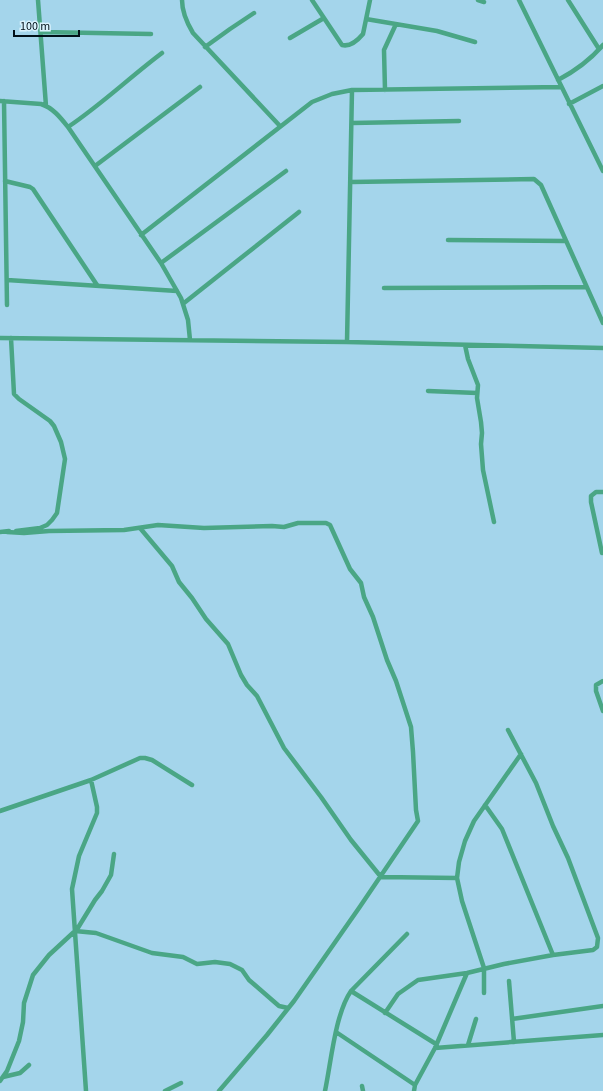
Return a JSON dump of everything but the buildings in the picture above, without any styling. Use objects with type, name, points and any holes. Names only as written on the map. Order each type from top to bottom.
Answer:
[{"type":"street","points":[[38,0],[46,106]]},
{"type":"street","points":[[182,0],[182,7],[187,23],[193,33],[280,126]]},
{"type":"street","points":[[312,0],[344,46],[360,38],[364,30],[370,0]]},
{"type":"street","points":[[478,0],[484,2]]},
{"type":"street","points":[[519,0],[603,171]]},
{"type":"street","points":[[568,0],[599,49]]},
{"type":"street","points":[[205,47],[230,28],[254,13]]},
{"type":"street","points":[[290,38],[324,18]]},
{"type":"street","points":[[366,19],[437,31],[475,42]]},
{"type":"street","points":[[385,90],[384,50],[396,24]]},
{"type":"street","points":[[41,32],[151,34]]},
{"type":"street","points":[[558,80],[570,74],[603,45]]},
{"type":"street","points":[[68,127],[86,115],[138,71],[162,53]]},
{"type":"street","points":[[570,104],[603,86]]},
{"type":"street","points":[[95,166],[200,87]]},
{"type":"street","points":[[141,235],[312,102],[332,94],[352,90],[561,87]]},
{"type":"street","points":[[347,342],[352,90]]},
{"type":"street","points":[[6,305],[7,280],[2,101],[41,104],[57,114],[68,127],[161,263],[184,304],[188,320],[190,340]]},
{"type":"street","points":[[352,123],[458,121]]},
{"type":"street","points":[[161,263],[286,171]]},
{"type":"street","points":[[351,182],[534,179],[541,185],[603,323]]},
{"type":"street","points":[[5,181],[34,189],[97,286]]},
{"type":"street","points":[[184,304],[299,212]]},
{"type":"street","points":[[448,240],[565,241]]},
{"type":"street","points":[[7,280],[177,291]]},
{"type":"street","points":[[384,288],[586,287]]},
{"type":"street","points":[[0,338],[347,342],[603,348]]},
{"type":"street","points":[[7,532],[40,528],[47,525],[58,513],[65,459],[61,442],[54,426],[50,421],[14,394],[11,338]]},
{"type":"street","points":[[465,345],[468,360],[478,385],[477,393],[478,409],[482,428],[481,444],[483,470],[494,522]]},
{"type":"street","points":[[428,392],[477,393]]},
{"type":"street","points":[[602,553],[591,496],[596,492],[603,492]]},
{"type":"street","points":[[0,532],[24,533],[50,531],[124,530],[158,525],[204,528],[284,527],[298,523],[326,523],[330,525],[350,569],[361,583],[364,597],[373,617],[411,727],[418,821],[315,972],[267,1035],[219,1091]]},
{"type":"street","points":[[140,528],[170,564],[179,582],[206,619],[228,644],[241,675],[247,685],[257,696],[284,748],[351,840],[381,877]]},
{"type":"street","points":[[603,681],[596,685],[596,691],[603,710]]},
{"type":"street","points":[[385,1013],[398,994],[422,979],[467,973],[484,968],[553,955],[593,950],[597,947],[598,938],[568,858],[553,826],[536,783],[508,730]]},
{"type":"street","points":[[484,993],[484,968],[462,901],[457,878],[459,862],[465,841],[474,820],[521,754]]},
{"type":"street","points":[[0,811],[91,780],[140,758],[152,760],[192,785]]},
{"type":"street","points":[[86,1091],[72,885],[79,856],[97,813],[91,780]]},
{"type":"street","points":[[485,805],[502,829],[553,955]]},
{"type":"street","points":[[2,1079],[15,1054],[19,1041],[23,1022],[24,1003],[34,975],[49,955],[75,931],[94,900],[102,891],[111,875],[114,854]]},
{"type":"street","points":[[381,877],[457,878]]},
{"type":"street","points":[[75,931],[96,933],[152,953],[183,957],[197,964],[215,962],[230,964],[242,970],[249,980],[279,1006],[288,1008]]},
{"type":"street","points":[[325,1091],[336,1032],[346,998],[351,991],[408,934]]},
{"type":"street","points":[[414,1091],[415,1085],[435,1046],[467,973]]},
{"type":"street","points":[[509,981],[514,1042]]},
{"type":"street","points":[[351,991],[435,1046],[603,1035]]},
{"type":"street","points":[[512,1019],[603,1006]]},
{"type":"street","points":[[468,1045],[476,1019]]},
{"type":"street","points":[[336,1032],[415,1085]]},
{"type":"street","points":[[2,1079],[18,1073],[29,1065]]},
{"type":"street","points":[[165,1091],[181,1083]]}]
